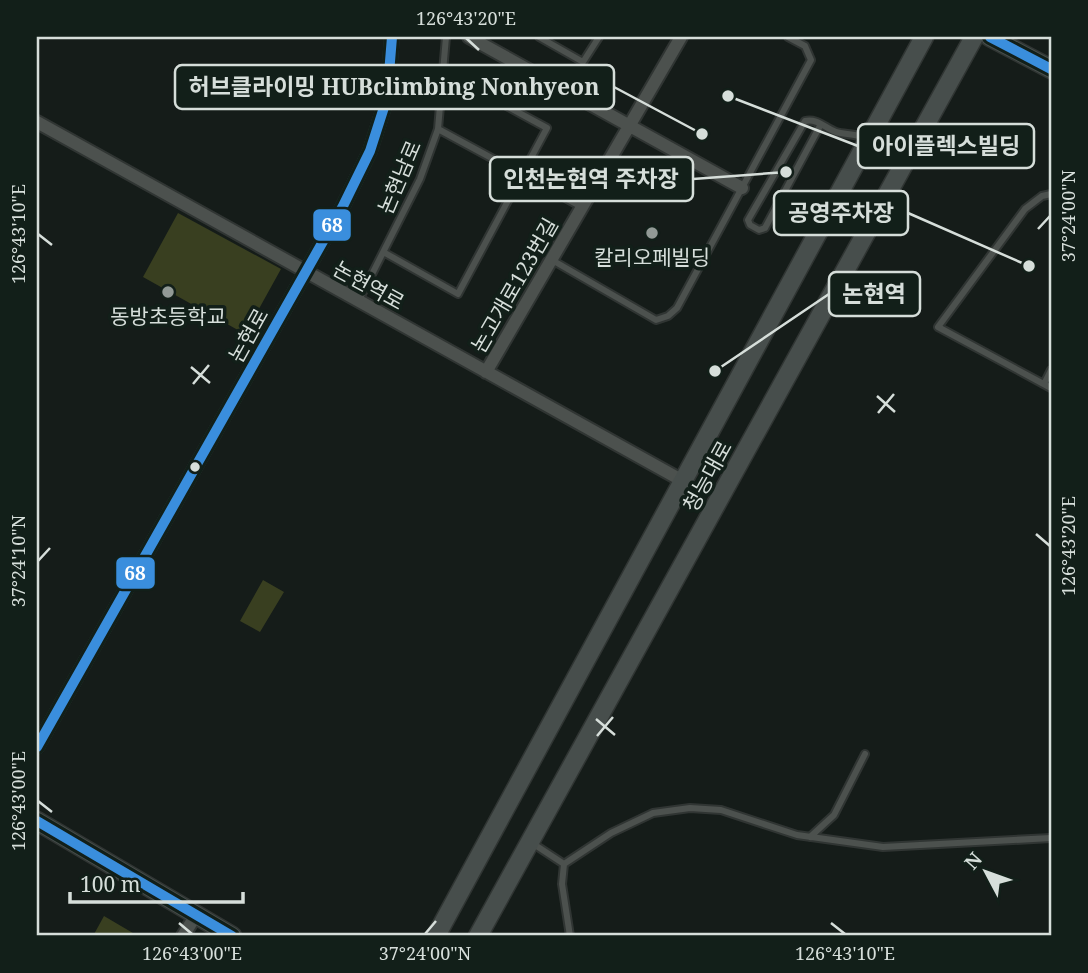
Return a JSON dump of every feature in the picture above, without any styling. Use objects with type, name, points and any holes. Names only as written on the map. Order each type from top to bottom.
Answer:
[{"type":"main road","name":"청능대로","points":[[436,936],[924,37]]},
{"type":"main road","name":"청능대로","points":[[478,936],[974,37]]},
{"type":"main road","points":[[990,37],[1051,69]]},
{"type":"main road","points":[[37,821],[232,936]]},
{"type":"street","name":"논현로","points":[[37,747],[306,271],[370,151],[387,98],[392,37]]},
{"type":"street","points":[[470,37],[742,187]]},
{"type":"street","name":"논고개로123번길","points":[[486,372],[681,37]]},
{"type":"street","name":"논현역로","points":[[37,122],[683,481]]},
{"type":"street","points":[[183,936],[196,915]]},
{"type":"lane","name":"논현남로","points":[[359,300],[420,179],[438,129],[446,37]]},
{"type":"lane","points":[[539,37],[583,62],[598,37]]},
{"type":"lane","points":[[552,260],[656,320],[668,316],[677,308],[811,60],[805,46],[788,37]]},
{"type":"lane","points":[[385,253],[458,294],[547,128],[442,71]]},
{"type":"lane","points":[[821,124],[765,228],[759,230],[750,225],[748,220],[798,128],[805,121],[812,119],[836,132],[859,136],[879,121]]},
{"type":"lane","points":[[438,129],[582,207]]},
{"type":"lane","points":[[1051,194],[1042,196],[1025,209],[938,327],[1051,388]]},
{"type":"lane","points":[[1044,384],[1051,370]]},
{"type":"lane","points":[[810,837],[834,815],[865,754]]},
{"type":"lane","points":[[564,864],[611,833],[653,813],[690,808],[721,810],[810,837],[883,847],[1051,838]]},
{"type":"lane","points":[[530,842],[564,864]]},
{"type":"lane","points":[[564,864],[562,884],[570,936]]},
{"type":"green space","points":[[178,213],[281,269],[245,334],[143,277]]},
{"type":"green space","points":[[263,580],[284,592],[260,632],[240,621]]},
{"type":"green space","points":[[104,916],[138,936],[93,936]]},
{"type":"transit line","name":"68","points":[[37,747],[343,206],[370,151],[387,98],[392,37]]},
{"type":"transit line","name":"68","points":[[990,37],[1051,69]]},
{"type":"transit line","name":"68","points":[[37,821],[232,936]]},
{"type":"place","name":"아이플렉스빌딩","points":[[728,96]]},
{"type":"place","name":"허브클라이밍 HUBclimbing Nonhyeon","points":[[702,134]]},
{"type":"place","name":"인천논현역 주차장","points":[[786,172]]},
{"type":"place","name":"칼리오페빌딩","points":[[652,233]]},
{"type":"place","name":"공영주차장","points":[[1029,266]]},
{"type":"place","name":"동방초등학교","points":[[168,292]]},
{"type":"place","name":"논현역","points":[[715,371]]}]
